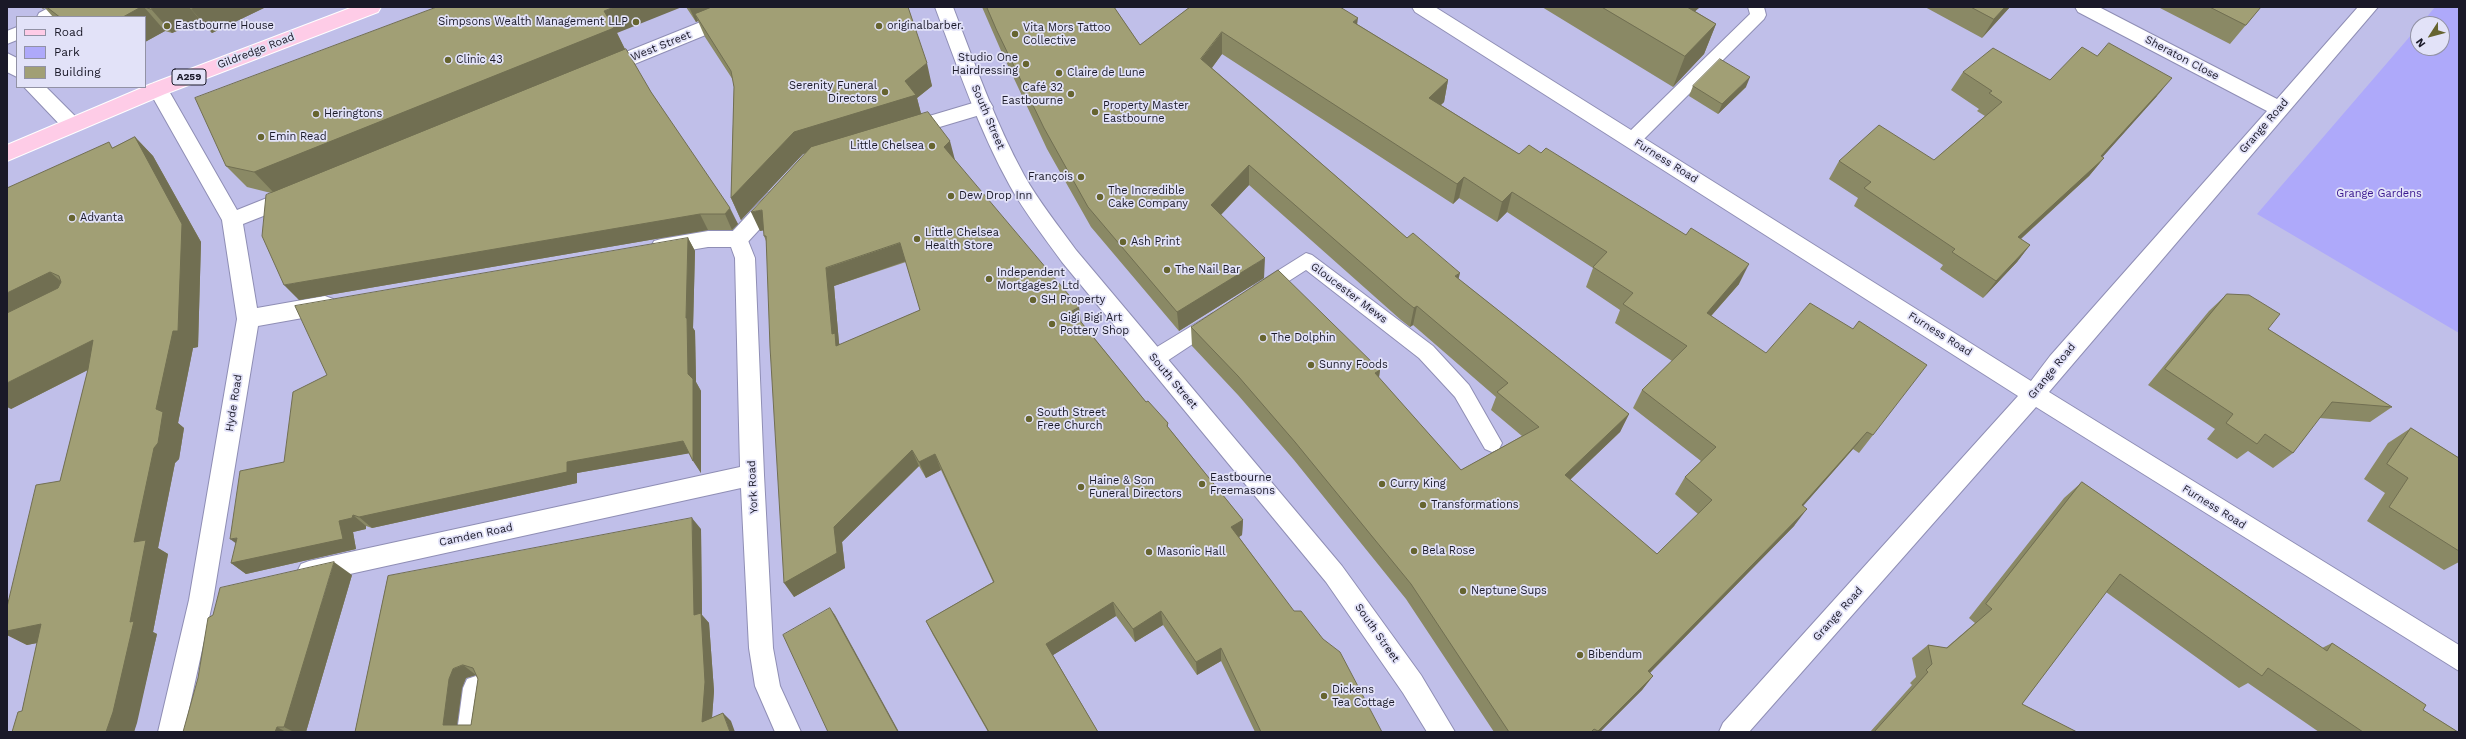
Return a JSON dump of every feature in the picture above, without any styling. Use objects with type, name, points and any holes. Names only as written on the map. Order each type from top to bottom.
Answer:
[{"type":"main road","name":"Gildredge Road","points":[[7,153],[71,124],[158,88],[372,7]]},
{"type":"street","name":"West Street","points":[[586,76],[756,7]]},
{"type":"street","name":"South Street","points":[[944,7],[983,107],[1004,154],[1031,204],[1069,256],[1334,574],[1412,684],[1442,732]]},
{"type":"street","name":"Furness Road","points":[[1421,7],[2459,659]]},
{"type":"street","name":"Sheraton Close","points":[[2084,7],[2279,109]]},
{"type":"street","name":"Grange Road","points":[[1732,732],[2035,393],[2058,363],[2369,7]]},
{"type":"street","points":[[7,60],[16,69]]},
{"type":"street","points":[[35,88],[71,124]]},
{"type":"street","name":"Hyde Road","points":[[158,88],[232,220],[248,319],[212,597],[171,732]]},
{"type":"street","points":[[885,137],[983,107]]},
{"type":"street","points":[[646,250],[708,239],[738,239],[786,186]]},
{"type":"street","points":[[232,220],[305,190]]},
{"type":"street","name":"York Road","points":[[738,239],[745,258],[752,475],[761,648],[768,686],[788,732]]},
{"type":"street","points":[[248,319],[341,303]]},
{"type":"street","name":"Camden Road","points":[[290,576],[752,475]]},
{"type":"street","points":[[470,732],[476,688]]},
{"type":"lane","points":[[47,16],[64,7]]},
{"type":"lane","points":[[1632,140],[1758,15],[1756,7]]},
{"type":"lane","points":[[7,38],[16,34]]},
{"type":"lane","name":"Gloucester Mews","points":[[1246,299],[1306,260],[1426,352],[1462,391],[1492,443]]},
{"type":"lane","points":[[1154,359],[1226,312]]},
{"type":"green space","name":"Grange Gardens","points":[[2435,7],[2454,7],[2459,9],[2459,333],[2257,214],[2410,36],[2410,56],[2450,56],[2450,16],[2428,16]]},
{"type":"building","points":[[47,7],[141,7],[125,16],[59,16]]},
{"type":"building","points":[[437,7],[614,7],[604,11],[614,28],[254,172],[226,166],[195,98]]},
{"type":"building","points":[[712,7],[908,7],[927,63],[905,81],[916,95],[794,132],[731,198],[734,87],[731,71],[695,14]]},
{"type":"building","points":[[987,7],[1114,7],[1140,45],[1190,7],[1340,7],[1358,18],[1353,22],[1448,80],[1429,98],[1519,154],[1529,145],[1541,153],[1546,148],[1686,235],[1691,228],[1749,264],[1707,313],[1766,353],[1810,303],[1853,329],[1859,321],[1927,365],[1873,435],[1867,432],[1802,505],[1807,509],[1648,671],[1653,676],[1598,731],[1594,729],[1591,732],[1509,732],[1411,584],[1295,442],[1238,376],[1191,327],[1278,270],[1380,370],[1375,373],[1461,470],[1539,427],[1497,392],[1508,383],[1417,306],[1414,308],[1404,300],[1249,165],[1211,205],[1265,258],[1177,312],[1088,207],[1044,128]],"holes":[[[1222,32],[1457,184],[1464,177],[1502,202],[1512,192],[1607,252],[1593,267],[1633,293],[1623,304],[1687,346],[1642,390],[1716,447],[1685,477],[1712,500],[1657,554],[1565,475],[1629,414],[1455,276],[1460,273],[1413,233],[1407,238],[1201,59]]]},
{"type":"building","points":[[1602,7],[1687,7],[1716,24],[1685,56]]},
{"type":"building","points":[[1971,7],[2005,7],[1994,19]]},
{"type":"building","points":[[2210,7],[2261,7],[2246,25]]},
{"type":"building","points":[[2109,43],[2172,78],[2101,156],[2104,158],[2018,237],[2030,245],[1996,281],[1952,252],[1955,249],[1864,188],[1871,182],[1839,161],[1879,125],[1934,160],[2002,102],[1989,93],[1992,91],[1963,72],[1993,48],[2050,80],[2082,47],[2097,56]]},
{"type":"building","points":[[626,49],[651,92],[730,208],[725,214],[700,214],[284,285],[262,236],[266,195]]},
{"type":"building","points":[[1720,59],[1750,77],[1722,104],[1693,86]]},
{"type":"building","points":[[928,112],[950,141],[944,147],[1079,307],[1072,311],[1146,402],[1148,401],[1168,423],[1167,426],[1243,520],[1231,527],[1294,611],[1301,611],[1323,639],[1340,652],[1382,732],[1261,732],[1221,648],[1196,662],[1161,611],[1133,629],[1113,602],[1046,644],[1098,732],[989,732],[926,621],[994,582],[935,454],[919,462],[912,450],[834,527],[837,553],[784,583],[770,347],[766,236],[764,236],[762,210],[751,212],[811,147]],"holes":[[[900,243],[920,310],[836,346],[835,333],[832,334],[826,268]]]},
{"type":"building","points":[[135,137],[182,224],[178,331],[173,331],[156,409],[163,412],[158,443],[154,448],[134,542],[146,540],[130,622],[134,621],[113,712],[106,732],[12,732],[18,712],[22,711],[41,624],[7,631],[7,607],[36,485],[60,481],[88,369],[93,340],[7,383],[7,313],[58,288],[61,282],[59,276],[50,272],[7,293],[7,188],[109,142],[112,148]]},
{"type":"building","points":[[688,238],[686,318],[688,374],[693,379],[693,461],[683,441],[567,462],[567,472],[359,517],[353,515],[352,518],[339,521],[343,539],[231,563],[237,538],[230,539],[240,471],[284,462],[293,392],[327,375],[295,306]]},
{"type":"building","points":[[2227,294],[2249,295],[2280,314],[2268,329],[2392,407],[2332,402],[2293,453],[2265,434],[2257,444],[2226,423],[2233,414],[2165,369]]},
{"type":"building","points":[[2411,428],[2459,458],[2459,551],[2389,507],[2408,478],[2387,464]]},
{"type":"building","points":[[2082,482],[2327,651],[2332,643],[2426,705],[2423,710],[2458,732],[2363,732],[2268,668],[2262,676],[2120,574],[2022,704],[2077,732],[1874,732],[1928,672],[1926,670],[1932,664],[1928,645],[1947,648],[1992,609],[1986,604]]},
{"type":"building","points":[[692,518],[694,615],[701,613],[705,682],[702,722],[723,713],[730,732],[355,732],[388,576]],"holes":[[[463,665],[473,668],[478,679],[471,725],[443,725],[449,679],[453,669]]]},
{"type":"building","points":[[334,562],[284,727],[277,727],[275,732],[183,732],[198,678],[208,618],[213,615],[220,588]]},
{"type":"building","points":[[830,608],[898,732],[828,732],[783,635]]},
{"type":"place","name":"Simpsons Wealth Management LLP","points":[[636,22]]},
{"type":"place","name":"Eastbourne House","points":[[167,26]]},
{"type":"place","name":"originalbarber.","points":[[879,26]]},
{"type":"place","name":"Vita Mors Tattoo Collective","points":[[1015,34]]},
{"type":"place","name":"Clinic 43","points":[[448,60]]},
{"type":"place","name":"Studio One Hairdressing","points":[[1026,64]]},
{"type":"place","name":"Claire de Lune","points":[[1059,73]]},
{"type":"place","name":"Serenity Funeral Directors","points":[[885,92]]},
{"type":"place","name":"Café 32 Eastbourne","points":[[1071,94]]},
{"type":"place","name":"Property Master Eastbourne","points":[[1095,112]]},
{"type":"place","name":"Heringtons","points":[[316,114]]},
{"type":"place","name":"Emin Read","points":[[261,137]]},
{"type":"place","name":"Little Chelsea","points":[[932,146]]},
{"type":"place","name":"François","points":[[1081,177]]},
{"type":"place","name":"Dew Drop Inn","points":[[951,196]]},
{"type":"place","name":"The Incredible Cake Company","points":[[1100,197]]},
{"type":"place","name":"Advanta","points":[[72,218]]},
{"type":"place","name":"Little Chelsea Health Store","points":[[917,239]]},
{"type":"place","name":"Ash Print","points":[[1123,242]]},
{"type":"place","name":"The Nail Bar","points":[[1167,270]]},
{"type":"place","name":"Independent Mortgages2 Ltd","points":[[989,279]]},
{"type":"place","name":"SH Property","points":[[1033,300]]},
{"type":"place","name":"Gigi Bigi Art Pottery Shop","points":[[1052,324]]},
{"type":"place","name":"The Dolphin","points":[[1263,338]]},
{"type":"place","name":"Sunny Foods","points":[[1311,365]]},
{"type":"place","name":"South Street Free Church","points":[[1029,419]]},
{"type":"place","name":"Eastbourne Freemasons","points":[[1202,484]]},
{"type":"place","name":"Curry King","points":[[1382,484]]},
{"type":"place","name":"Haine & Son Funeral Directors","points":[[1081,487]]},
{"type":"place","name":"Transformations","points":[[1423,505]]},
{"type":"place","name":"Bela Rose","points":[[1414,551]]},
{"type":"place","name":"Masonic Hall","points":[[1149,552]]},
{"type":"place","name":"Neptune Sups","points":[[1463,591]]},
{"type":"place","name":"Bibendum","points":[[1580,655]]},
{"type":"place","name":"Dickens Tea Cottage","points":[[1324,696]]}]
